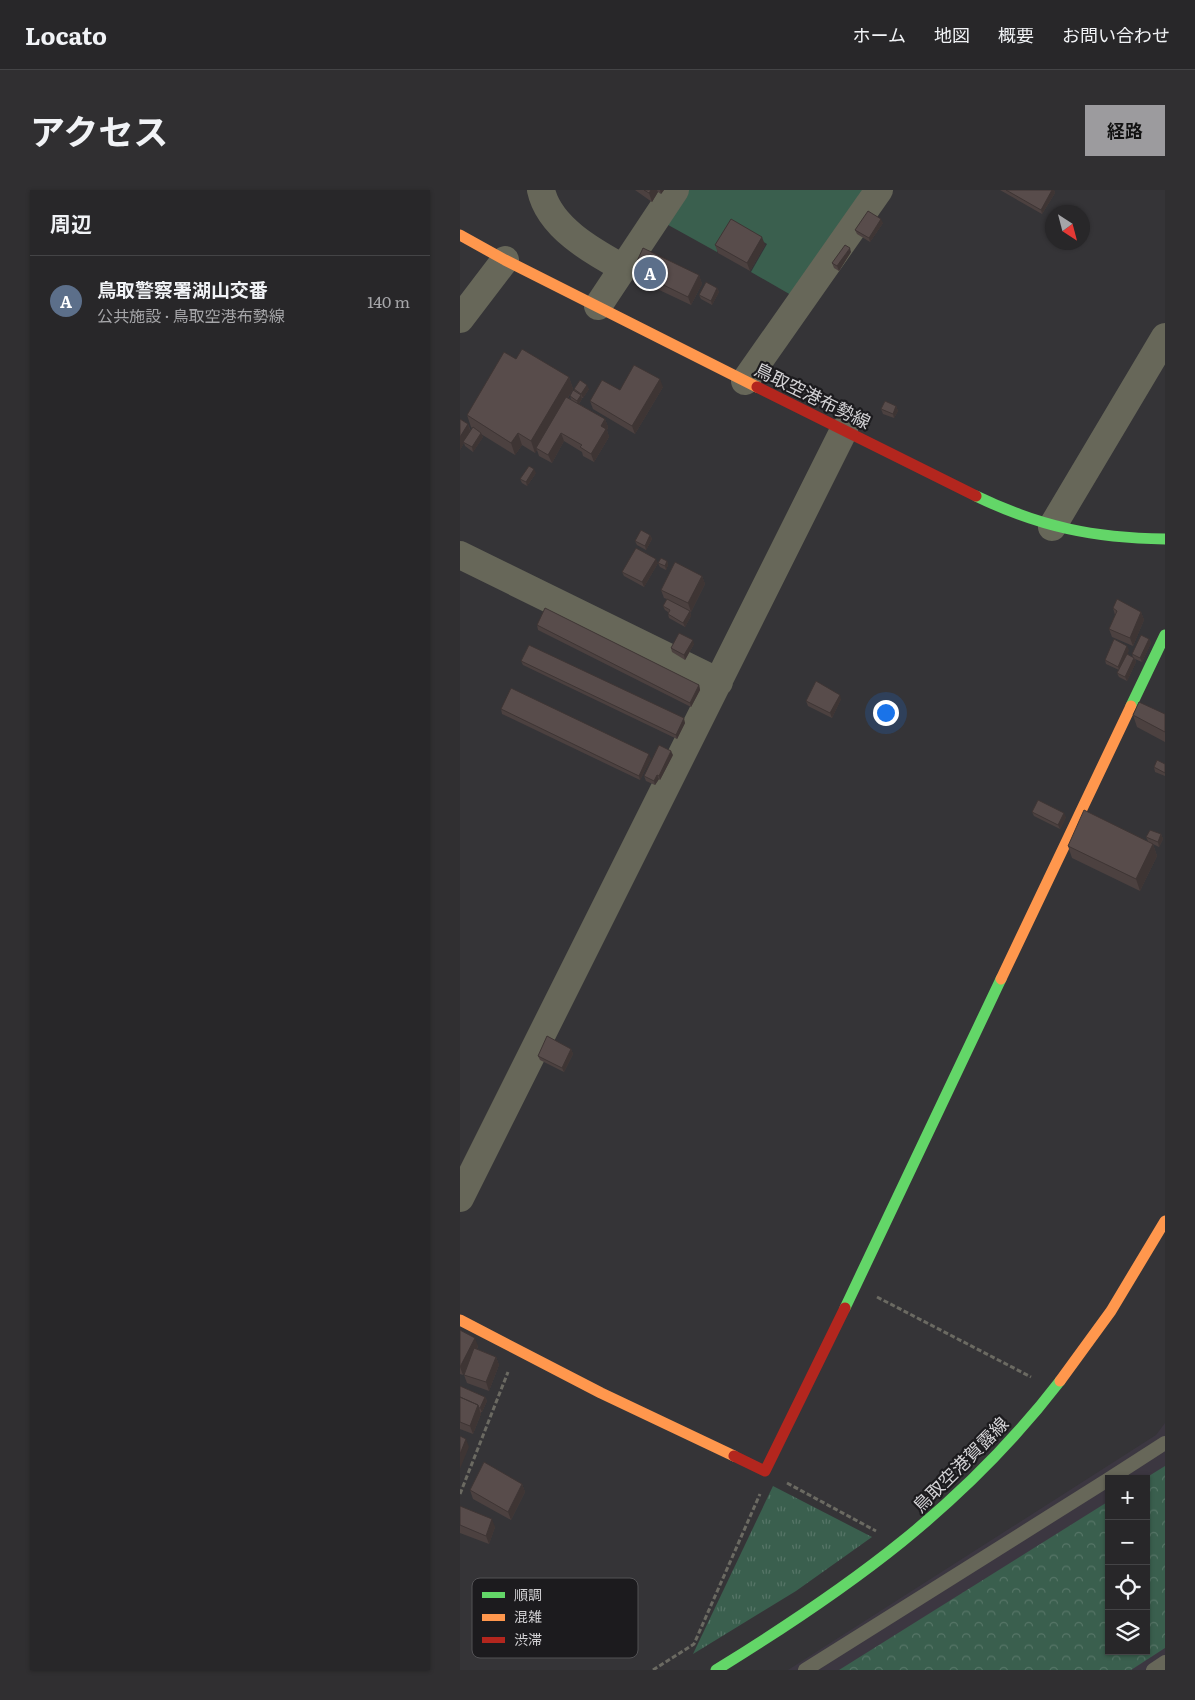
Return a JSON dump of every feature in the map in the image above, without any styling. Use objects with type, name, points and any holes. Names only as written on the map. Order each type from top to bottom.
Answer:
[{"type":"main road","name":"鳥取空港布勢線","points":[[460,235],[505,260],[982,500],[1029,520],[1052,527],[1098,536],[1165,539]]},
{"type":"main road","points":[[460,1320],[601,1393],[767,1472],[1165,635]]},
{"type":"main road","name":"鳥取空港賀露線","points":[[716,1670],[820,1604],[901,1544],[999,1454],[1054,1389],[1102,1325],[1165,1221]]},
{"type":"street","points":[[541,190],[544,202],[553,216],[587,248],[623,268]]},
{"type":"street","points":[[598,306],[675,190]]},
{"type":"street","points":[[745,381],[879,190]]},
{"type":"street","points":[[460,319],[505,260]]},
{"type":"street","points":[[1052,527],[1165,337]]},
{"type":"street","points":[[460,1198],[844,430]]},
{"type":"street","points":[[460,555],[719,682]]},
{"type":"lane","points":[[1115,1475],[1165,1443]]},
{"type":"lane","points":[[805,1670],[1105,1482]]},
{"type":"lane","points":[[1153,1670],[1165,1662]]},
{"type":"path","points":[[856,1286],[1054,1389]]},
{"type":"path","points":[[460,1494],[517,1349]]},
{"type":"path","points":[[653,1670],[694,1644],[767,1472],[901,1544]]},
{"type":"shaded area","points":[[1165,1423],[1165,1670],[788,1670],[1156,1435]]},
{"type":"green space","points":[[682,190],[874,190],[798,299],[751,272],[767,244],[734,224],[717,252],[661,221]]},
{"type":"green space","points":[[1165,1466],[1165,1648],[1131,1670],[839,1670],[1105,1504],[1105,1655],[1150,1655],[1150,1475]]},
{"type":"green space","points":[[773,1486],[872,1537],[796,1591],[693,1654]]},
{"type":"building","points":[[1006,190],[1052,190],[1041,210]]},
{"type":"building","points":[[868,211],[881,219],[869,238],[855,230]]},
{"type":"building","points":[[731,219],[762,237],[747,263],[715,245]]},
{"type":"building","points":[[845,245],[850,248],[837,266],[832,263]]},
{"type":"building","points":[[643,248],[699,275],[688,297],[633,270]]},
{"type":"building","points":[[706,282],[717,288],[711,301],[699,295]]},
{"type":"building","points":[[522,349],[569,377],[531,441],[518,433],[511,443],[467,415],[504,352],[516,359]]},
{"type":"building","points":[[634,365],[660,379],[632,426],[590,401],[602,380],[620,390]]},
{"type":"building","points":[[580,380],[587,385],[581,394],[574,389]]},
{"type":"building","points":[[573,390],[581,395],[577,401],[570,396]]},
{"type":"building","points":[[566,397],[605,419],[601,426],[606,429],[591,454],[580,447],[582,445],[561,433],[548,455],[536,448]]},
{"type":"building","points":[[885,401],[896,406],[893,414],[881,409]]},
{"type":"building","points":[[460,419],[468,424],[460,437]]},
{"type":"building","points":[[473,427],[481,433],[472,447],[463,442]]},
{"type":"building","points":[[529,466],[534,469],[526,482],[520,479]]},
{"type":"building","points":[[641,530],[650,535],[645,546],[635,541]]},
{"type":"building","points":[[636,548],[656,559],[642,582],[622,572]]},
{"type":"building","points":[[661,558],[667,561],[665,566],[658,563]]},
{"type":"building","points":[[675,562],[702,576],[688,603],[661,590]]},
{"type":"building","points":[[667,599],[690,611],[683,623],[668,614],[670,610],[663,606]]},
{"type":"building","points":[[1117,599],[1141,612],[1130,638],[1109,629],[1117,611],[1113,608]]},
{"type":"building","points":[[545,608],[699,685],[690,703],[537,625]]},
{"type":"building","points":[[679,633],[693,640],[684,655],[671,648]]},
{"type":"building","points":[[1141,635],[1149,639],[1140,658],[1132,654]]},
{"type":"building","points":[[1114,639],[1127,646],[1118,667],[1105,660]]},
{"type":"building","points":[[529,645],[684,718],[676,735],[521,661]]},
{"type":"building","points":[[1127,654],[1134,658],[1125,677],[1117,673]]},
{"type":"building","points":[[816,681],[840,695],[830,713],[806,701]]},
{"type":"building","points":[[511,688],[649,754],[639,776],[501,709]]},
{"type":"building","points":[[1139,702],[1165,714],[1165,732],[1133,715]]},
{"type":"building","points":[[659,745],[671,751],[659,776],[657,775],[654,781],[644,776]]},
{"type":"building","points":[[1157,760],[1165,764],[1165,773],[1154,767]]},
{"type":"building","points":[[1038,800],[1064,813],[1058,825],[1032,812]]},
{"type":"building","points":[[1084,810],[1153,844],[1136,879],[1068,846]]},
{"type":"building","points":[[1150,830],[1161,834],[1158,842],[1146,837]]},
{"type":"building","points":[[547,1036],[571,1049],[562,1068],[538,1056]]},
{"type":"building","points":[[460,1330],[475,1338],[460,1367]]},
{"type":"building","points":[[474,1348],[496,1357],[486,1382],[464,1375]]},
{"type":"building","points":[[460,1386],[485,1397],[480,1408],[478,1405],[460,1397]]},
{"type":"building","points":[[460,1397],[478,1405],[470,1426],[460,1422]]},
{"type":"building","points":[[460,1436],[466,1439],[460,1454]]},
{"type":"building","points":[[484,1462],[522,1484],[508,1512],[470,1490]]},
{"type":"building","points":[[460,1506],[492,1519],[486,1536],[460,1525]]},
{"type":"traffic: fast","points":[[976,496],[1023,516],[1068,529],[1115,536],[1165,539]]},
{"type":"traffic: fast","points":[[1131,706],[1165,635]]},
{"type":"traffic: fast","points":[[845,1308],[1001,979]]},
{"type":"traffic: fast","points":[[716,1670],[812,1608],[902,1542],[944,1506],[984,1467],[1023,1426],[1060,1381]]},
{"type":"traffic: slow","points":[[460,235],[505,260],[757,387]]},
{"type":"traffic: slow","points":[[1001,979],[1131,706]]},
{"type":"traffic: slow","points":[[1060,1381],[1111,1311],[1165,1221]]},
{"type":"traffic: slow","points":[[460,1320],[601,1393],[734,1456]]},
{"type":"traffic: jam","points":[[757,387],[976,496]]},
{"type":"traffic: jam","points":[[734,1456],[765,1471],[845,1308]]},
{"type":"place","name":"鳥取警察署湖山交番","points":[[650,273]]}]
